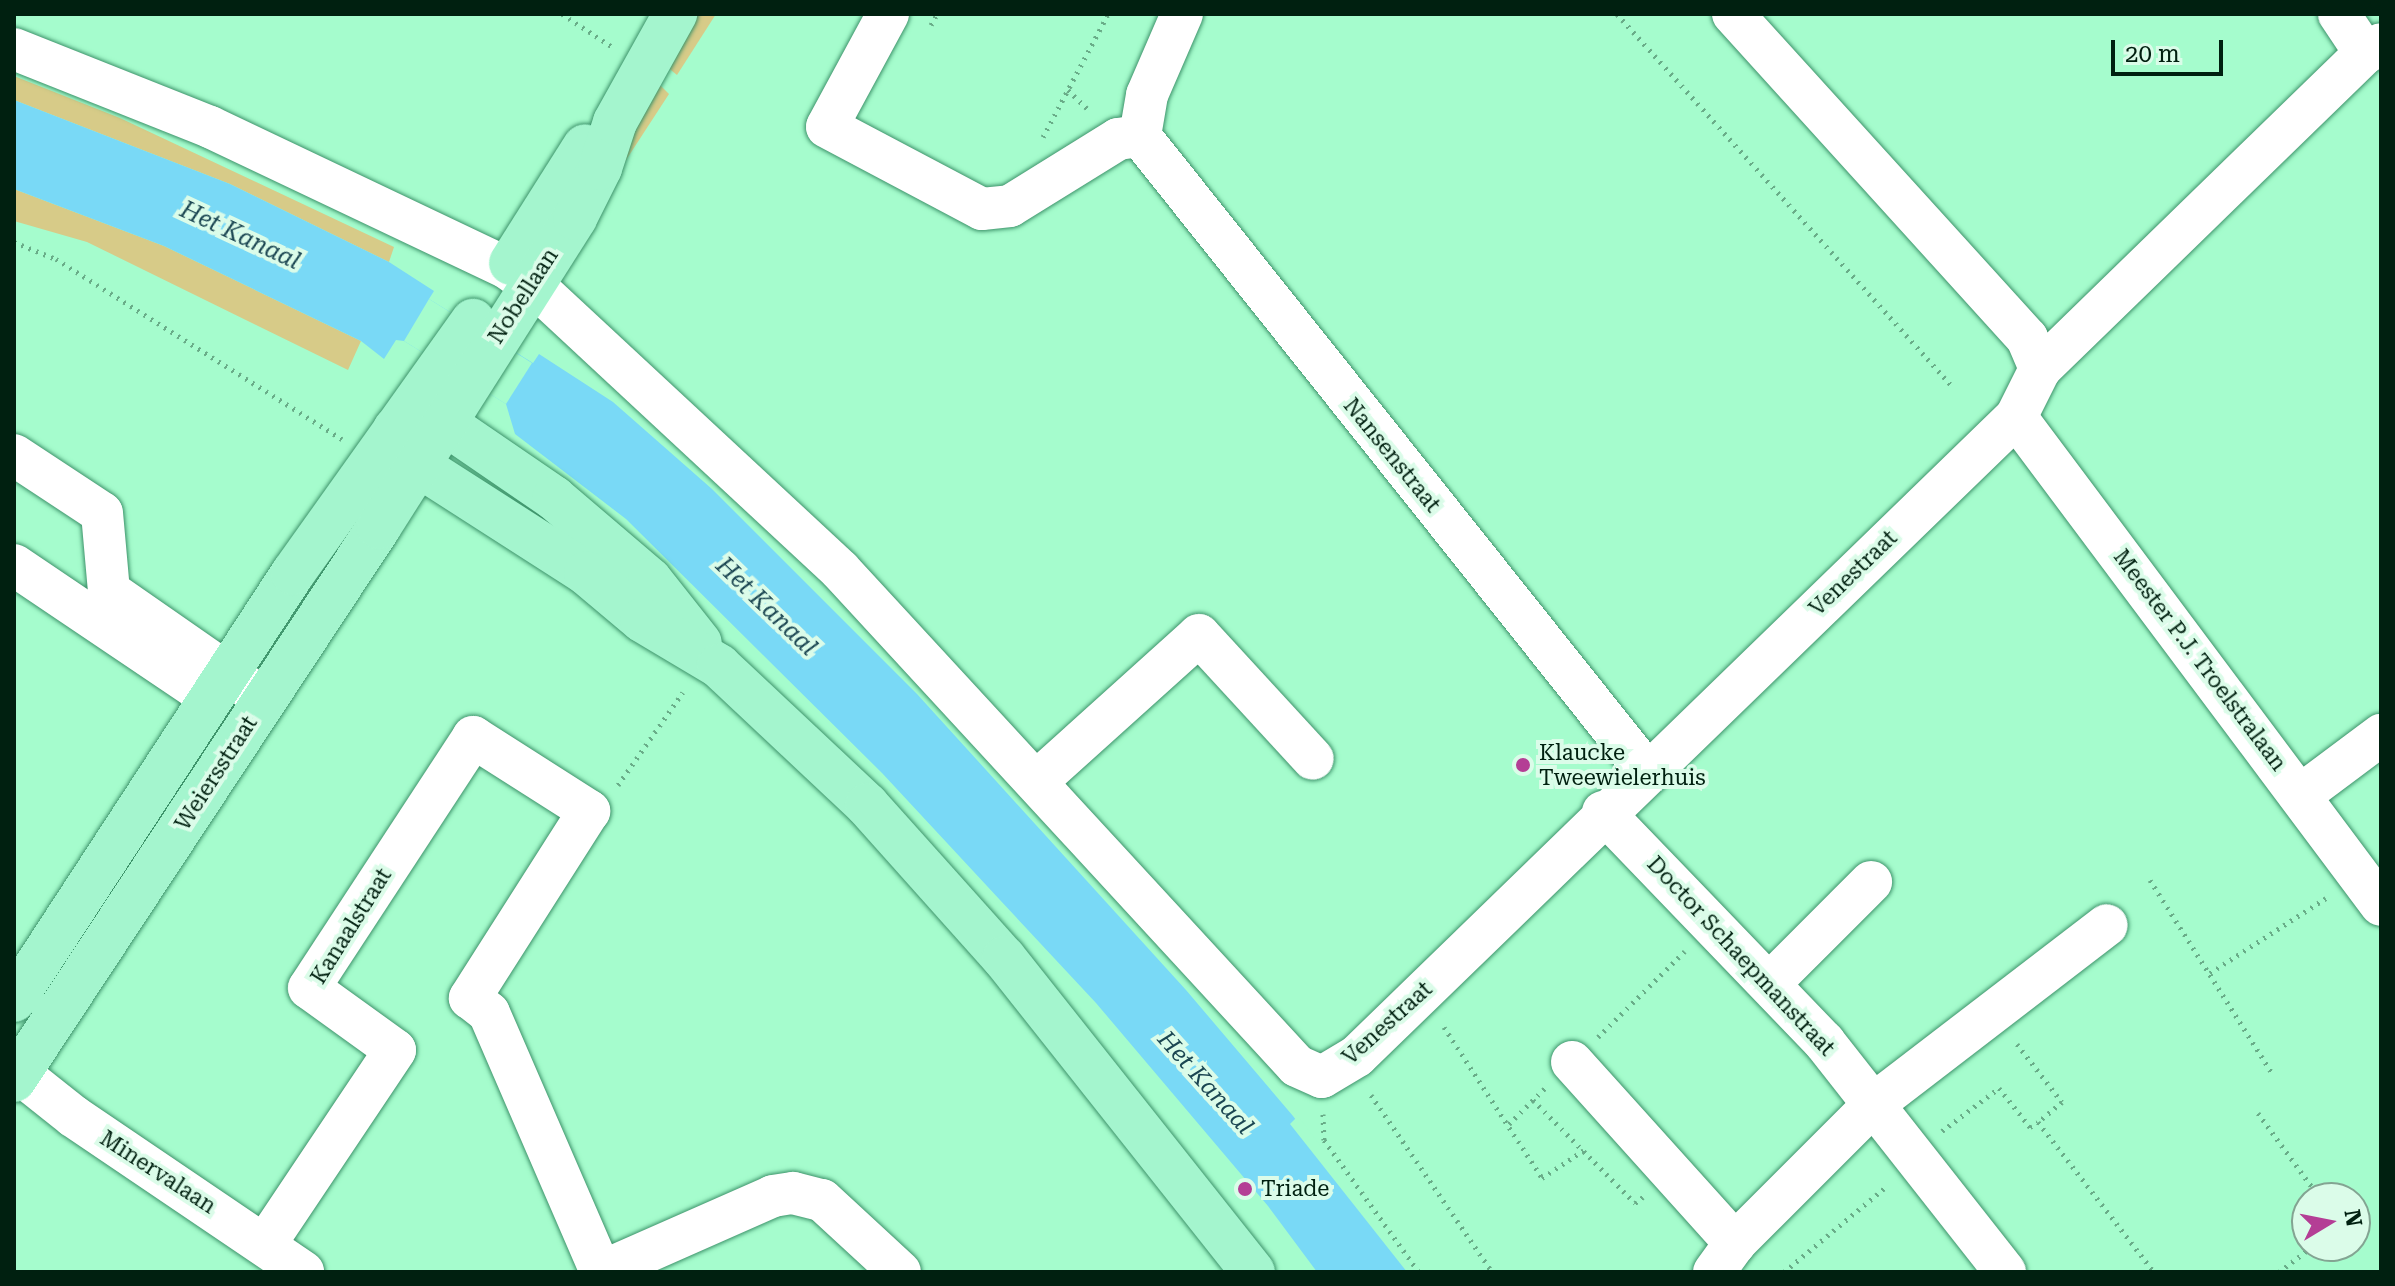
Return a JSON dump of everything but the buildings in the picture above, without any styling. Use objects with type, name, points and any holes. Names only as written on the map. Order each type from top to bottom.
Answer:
[{"type":"main road","name":"Nobellaan","points":[[395,429],[455,372],[519,277],[594,181],[615,122],[675,14]]},
{"type":"main road","name":"Nobellaan","points":[[418,465],[443,422],[455,372]]},
{"type":"main road","points":[[707,684],[650,580],[598,532],[443,422],[395,429],[418,465],[586,573],[642,620],[707,684],[934,874],[1253,1272]]},
{"type":"main road","name":"Weiersstraat","points":[[14,1000],[219,686],[395,429]]},
{"type":"main road","name":"Weiersstraat","points":[[16,1074],[418,465]]},
{"type":"street","points":[[888,14],[827,127],[982,209],[1010,206],[1118,139],[1140,136],[1147,95],[1182,14]]},
{"type":"street","name":"Venestraat","points":[[1322,1077],[1357,1056],[1603,812],[2016,417],[2040,369],[2373,48],[2339,14]]},
{"type":"street","points":[[1738,16],[2027,338],[2040,369]]},
{"type":"street","points":[[14,49],[210,127],[519,277],[840,570],[1297,1066],[1322,1077]]},
{"type":"street","name":"Nansenstraat","points":[[1140,136],[1646,771]]},
{"type":"street","name":"Meester P.J. Troelstralaan","points":[[2016,417],[2302,794],[2371,891]]},
{"type":"street","points":[[14,455],[102,513],[109,591],[219,686]]},
{"type":"street","points":[[14,565],[219,686],[265,700]]},
{"type":"street","points":[[1037,781],[1199,635],[1313,759]]},
{"type":"street","points":[[2302,794],[2381,735]]},
{"type":"street","name":"Kanaalstraat","points":[[266,1243],[395,1050],[309,988],[473,737],[589,811]]},
{"type":"street","points":[[589,811],[470,998],[489,1013],[601,1272],[773,1196],[793,1193],[822,1200],[900,1272]]},
{"type":"street","name":"Doctor Schaepmanstraat","points":[[1603,812],[1770,983],[1875,1103],[1925,1149],[2005,1272]]},
{"type":"street","points":[[1770,983],[1871,882]]},
{"type":"street","points":[[1572,1062],[1672,1173],[1725,1258],[1875,1103],[2107,925]]},
{"type":"street","name":"Minervalaan","points":[[16,1074],[73,1116],[266,1243],[303,1272]]},
{"type":"path","points":[[931,25],[937,14]]},
{"type":"path","points":[[1039,144],[1108,14]]},
{"type":"path","points":[[1617,14],[1951,385]]},
{"type":"path","points":[[14,242],[56,259],[331,431]]},
{"type":"path","points":[[675,681],[684,690]]},
{"type":"path","points":[[589,811],[606,804],[684,690],[707,684]]},
{"type":"path","points":[[2150,880],[2272,1073]]},
{"type":"path","points":[[2210,973],[2371,891]]},
{"type":"path","points":[[1509,1124],[1712,924]]},
{"type":"path","points":[[1421,993],[1542,1178],[1584,1150]]},
{"type":"path","points":[[1784,1272],[1999,1088],[2030,1127],[2062,1102],[1992,1011]]},
{"type":"path","points":[[1419,1272],[1324,1140],[1322,1077],[1360,1079],[1492,1272]]},
{"type":"path","points":[[1533,1100],[1635,1203],[1672,1173]]},
{"type":"path","points":[[2258,1113],[2308,1182]]},
{"type":"path","points":[[2038,1122],[2154,1272]]},
{"type":"shaded area","points":[[698,14],[716,14],[677,75],[666,66]]},
{"type":"shaded area","points":[[14,76],[120,118],[394,247],[389,262],[230,184],[14,100]]},
{"type":"shaded area","points":[[659,84],[669,94],[587,220]]},
{"type":"shaded area","points":[[14,189],[164,246],[361,341],[348,370],[87,242],[14,221]]},
{"type":"water","name":"Het Kanaal","points":[[14,100],[230,184],[389,262],[434,291],[429,299],[533,363],[539,354],[613,402],[712,489],[917,694],[1186,990],[1293,1116],[1411,1272],[1317,1272],[1268,1206],[1096,1003],[882,773],[626,519],[515,434],[506,404],[404,341],[396,340],[384,359],[361,341],[164,246],[14,189]]},
{"type":"pier","points":[[429,299],[532,363],[506,404],[404,341]]},
{"type":"pier","points":[[1298,1116],[1415,1272],[1407,1272],[1290,1124]]},
{"type":"place","name":"Klaucke Tweewielerhuis","points":[[1523,765]]},
{"type":"place","name":"Triade","points":[[1245,1189]]}]
